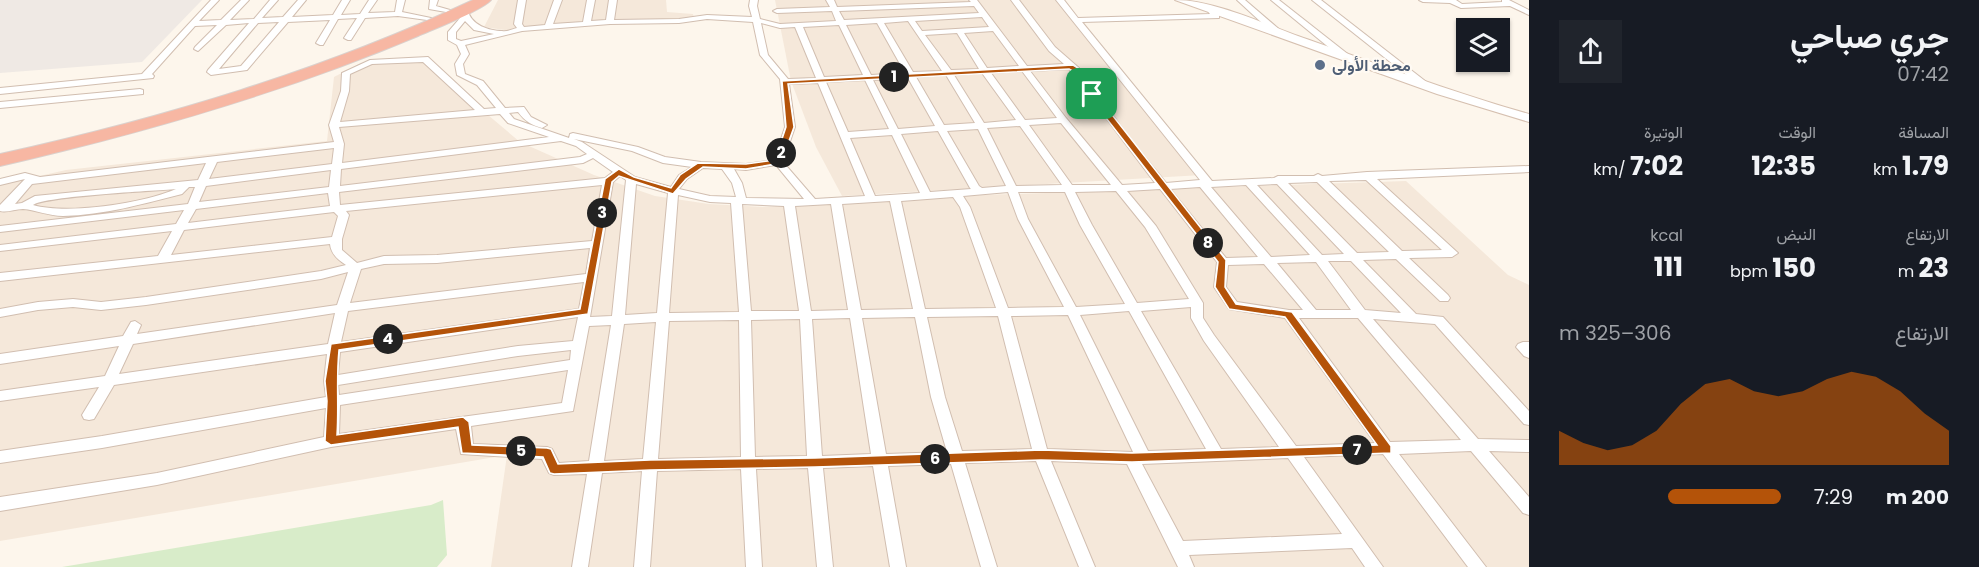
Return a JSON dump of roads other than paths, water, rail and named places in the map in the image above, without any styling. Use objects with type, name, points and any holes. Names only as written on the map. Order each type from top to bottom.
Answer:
[{"type":"highway","points":[[0,160],[87,139],[241,95],[360,54],[484,0]]},
{"type":"highway","points":[[0,149],[123,120],[242,86],[357,46],[446,10],[465,9]]},
{"type":"main road","points":[[1180,0],[1277,32],[1426,86],[1529,118]]},
{"type":"street","points":[[0,91],[147,76],[215,0]]},
{"type":"street","points":[[198,49],[244,0]]},
{"type":"street","points":[[274,0],[212,72],[244,68],[302,0]]},
{"type":"street","points":[[320,44],[346,0]]},
{"type":"street","points":[[348,38],[373,0]]},
{"type":"street","points":[[398,14],[401,0]]},
{"type":"street","points":[[434,0],[432,7],[446,10]]},
{"type":"street","points":[[522,0],[518,24],[522,29]]},
{"type":"street","points":[[548,28],[558,0]]},
{"type":"street","points":[[586,25],[591,0]]},
{"type":"street","points":[[610,22],[613,0]]},
{"type":"street","points":[[754,0],[753,6],[764,55],[784,82],[790,127],[778,162]]},
{"type":"street","points":[[830,0],[926,195]]},
{"type":"street","points":[[1015,0],[1052,49],[1076,70],[1127,141],[1223,262],[1220,287],[1233,306],[1288,314],[1411,316],[1439,320],[1529,420]]},
{"type":"street","points":[[1060,0],[1205,183],[1313,314]]},
{"type":"street","points":[[1241,0],[1277,32]]},
{"type":"street","points":[[1275,0],[1346,57]]},
{"type":"street","points":[[1316,0],[1426,86]]},
{"type":"street","points":[[1423,0],[1452,2],[1461,6],[1512,4]]},
{"type":"street","points":[[1504,0],[1529,13]]},
{"type":"street","points":[[1520,0],[1529,4]]},
{"type":"street","points":[[777,11],[975,2],[1063,120],[1150,226],[1197,303],[1197,318],[1209,338],[1374,567]]},
{"type":"street","points":[[508,32],[477,28],[465,9],[452,32],[452,40],[460,44],[465,54],[459,64],[461,75],[480,83],[511,122],[579,144],[625,175],[673,191],[738,201],[789,203],[1012,189],[1120,188],[1318,177],[1526,171]]},
{"type":"street","points":[[1077,20],[1216,16],[1210,9]]},
{"type":"street","points":[[192,24],[398,14],[427,18]]},
{"type":"street","points":[[460,44],[522,29],[610,22],[679,21],[707,17],[756,20],[780,26],[984,15]]},
{"type":"street","points":[[910,18],[981,125],[1012,189],[1023,219],[1072,311],[1186,567]]},
{"type":"street","points":[[879,20],[975,188],[980,192]]},
{"type":"street","points":[[798,25],[871,199]]},
{"type":"street","points":[[921,33],[995,29]]},
{"type":"street","points":[[959,31],[1069,189],[1086,225],[1132,308],[1216,453]]},
{"type":"street","points":[[356,267],[339,256],[336,248],[345,215],[336,209],[333,200],[339,144],[334,124],[345,91],[346,73],[370,62],[425,59],[481,111]]},
{"type":"street","points":[[784,82],[1070,66]]},
{"type":"street","points":[[0,105],[140,92]]},
{"type":"street","points":[[334,124],[520,109],[528,119],[576,138],[635,149],[663,159],[726,167],[778,162]]},
{"type":"street","points":[[845,135],[1063,120]]},
{"type":"street","points":[[2,210],[25,206],[35,199],[202,183],[559,139]]},
{"type":"street","points":[[2,210],[29,181],[34,180],[339,144]]},
{"type":"street","points":[[0,229],[583,160],[593,154]]},
{"type":"street","points":[[163,258],[192,206],[213,159]]},
{"type":"street","points":[[663,159],[683,177]]},
{"type":"street","points":[[778,162],[812,202]]},
{"type":"street","points":[[642,567],[673,191],[683,177],[701,165]]},
{"type":"street","points":[[726,167],[733,174],[741,191],[738,201],[745,315],[748,464],[754,567]]},
{"type":"street","points":[[1,249],[336,209],[608,181],[625,175]]},
{"type":"street","points":[[579,567],[618,319],[625,175]]},
{"type":"street","points":[[1223,262],[1452,253],[1366,175]]},
{"type":"street","points":[[0,182],[25,176],[35,177],[34,180]]},
{"type":"street","points":[[1318,177],[1444,298]]},
{"type":"street","points":[[1278,179],[1411,316]]},
{"type":"street","points":[[0,504],[157,479],[331,441],[568,407],[595,244],[608,181]]},
{"type":"street","points":[[1248,181],[1319,258],[1361,315],[1529,508]]},
{"type":"street","points":[[25,206],[38,212],[58,212],[127,204],[178,192],[190,183]]},
{"type":"street","points":[[956,193],[965,207],[1003,311],[1041,455],[1087,567]]},
{"type":"street","points":[[895,198],[938,397],[990,567]]},
{"type":"street","points":[[836,201],[898,567]]},
{"type":"street","points":[[789,203],[806,316],[815,462],[825,567]]},
{"type":"street","points":[[0,278],[337,240]]},
{"type":"street","points":[[0,313],[73,303],[101,306],[146,301],[321,274],[384,260],[437,259],[595,244]]},
{"type":"street","points":[[331,441],[333,401],[331,381],[334,347],[342,308],[356,267]]},
{"type":"street","points":[[0,359],[127,342],[342,308],[590,277]]},
{"type":"street","points":[[0,396],[334,347],[584,317],[618,319],[662,316],[1072,311],[1197,303]]},
{"type":"street","points":[[1288,314],[1387,449],[1478,567]]},
{"type":"street","points":[[89,415],[109,381],[135,325]]},
{"type":"street","points":[[331,381],[518,351],[578,345]]},
{"type":"street","points":[[1529,347],[1523,347],[1529,353]]},
{"type":"street","points":[[0,458],[333,401],[575,364]]},
{"type":"street","points":[[463,422],[466,450],[547,453],[554,470],[650,465],[957,459],[1041,455],[1137,457],[1476,445],[1529,446]]},
{"type":"street","points":[[1178,548],[1356,541]]},
{"type":"place","name":"محطة الأولى","points":[[1320,65]]}]
